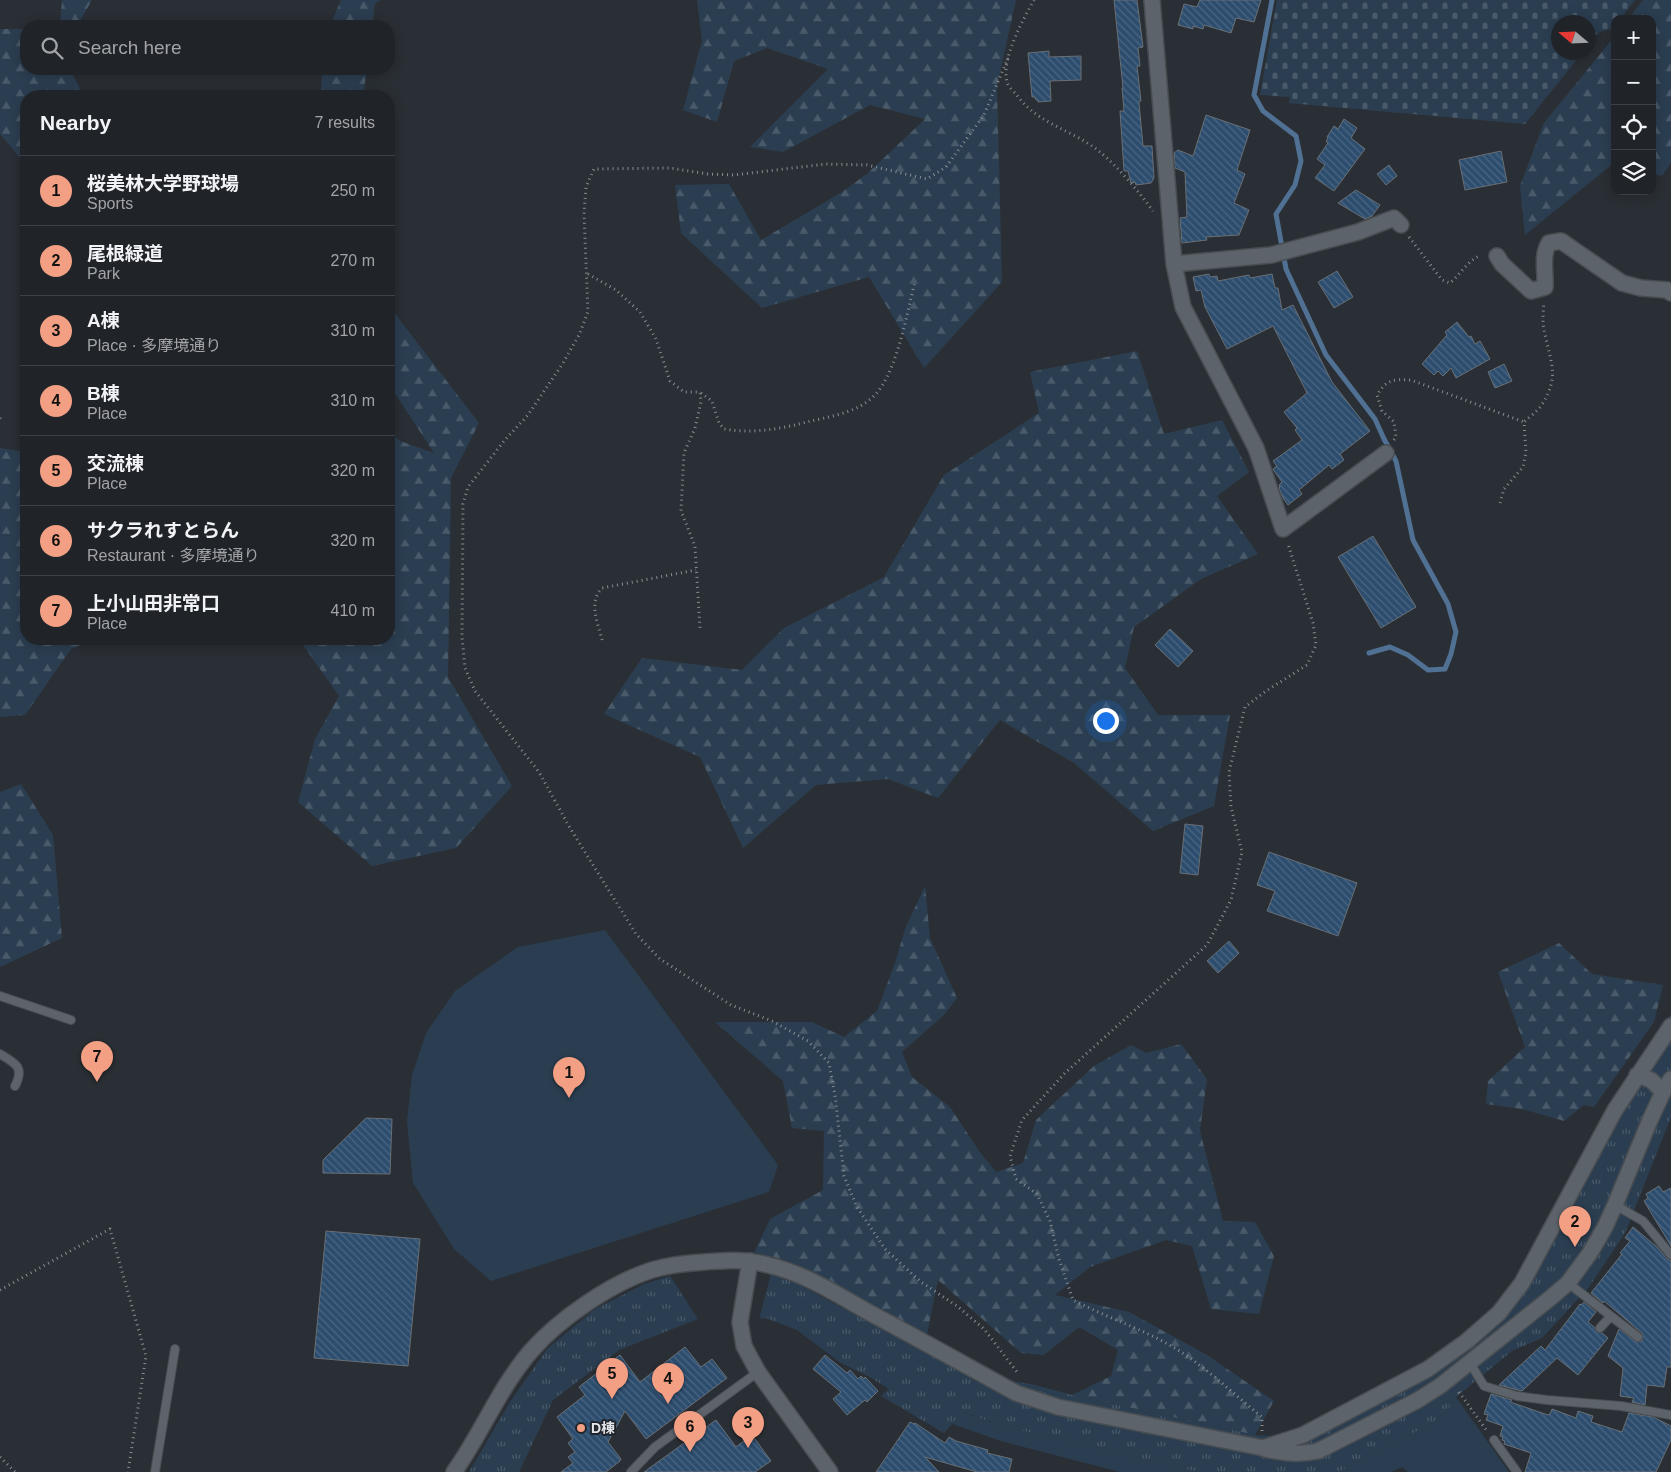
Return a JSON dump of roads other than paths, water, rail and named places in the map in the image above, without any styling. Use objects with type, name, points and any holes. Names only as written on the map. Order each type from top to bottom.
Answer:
[{"type":"street","points":[[1152,0],[1174,264],[1183,307],[1256,448],[1284,529],[1386,453]]},
{"type":"street","points":[[1174,264],[1271,255],[1358,232],[1394,218],[1400,225]]},
{"type":"street","points":[[1497,256],[1502,264],[1530,291],[1545,287],[1544,251],[1549,242],[1561,241],[1622,283],[1641,288],[1667,290],[1671,293]]},
{"type":"street","points":[[1263,1448],[1303,1435],[1363,1403],[1444,1358],[1487,1324],[1510,1300],[1522,1283],[1596,1144],[1637,1075],[1671,1026]]},
{"type":"street","points":[[454,1472],[524,1359],[550,1332],[570,1316],[619,1284],[650,1271],[674,1265],[724,1260],[750,1261],[787,1271],[820,1286],[1016,1393],[1058,1407],[1290,1454],[1318,1451],[1440,1386],[1568,1282],[1590,1253],[1616,1205],[1650,1120],[1667,1085],[1637,1075]]},
{"type":"street","points":[[750,1261],[740,1322],[744,1346],[758,1372],[822,1469]]},
{"type":"street","points":[[1363,1403],[1371,1412],[1373,1423]]},
{"type":"lane","points":[[0,996],[71,1020]]},
{"type":"lane","points":[[0,1054],[18,1067],[19,1078],[15,1086]]},
{"type":"lane","points":[[1616,1205],[1643,1221],[1671,1254]]},
{"type":"lane","points":[[1568,1282],[1638,1338]]},
{"type":"lane","points":[[1600,1328],[1610,1316]]},
{"type":"lane","points":[[155,1472],[175,1349]]},
{"type":"lane","points":[[1470,1363],[1484,1386],[1517,1396],[1621,1406],[1671,1415]]},
{"type":"lane","points":[[631,1472],[655,1447],[758,1372]]},
{"type":"lane","points":[[1494,1440],[1517,1472]]},
{"type":"waterway","points":[[1272,0],[1254,95],[1263,111],[1296,136],[1301,161],[1295,185],[1276,214],[1286,269],[1326,355],[1375,419],[1396,461],[1413,540],[1448,604],[1456,632],[1445,669],[1428,670],[1408,655],[1390,647],[1369,653]]},
{"type":"place","name":"上小山田非常口","points":[[97,1082]]},
{"type":"place","name":"桜美林大学野球場","points":[[569,1098]]},
{"type":"place","name":"尾根緑道","points":[[1575,1247]]},
{"type":"place","name":"交流棟","points":[[612,1399]]},
{"type":"place","name":"B棟","points":[[668,1404]]},
{"type":"place","name":"D棟","points":[[581,1428]]},
{"type":"place","name":"A棟","points":[[748,1448]]},
{"type":"place","name":"サクラれすとらん","points":[[690,1452]]}]
